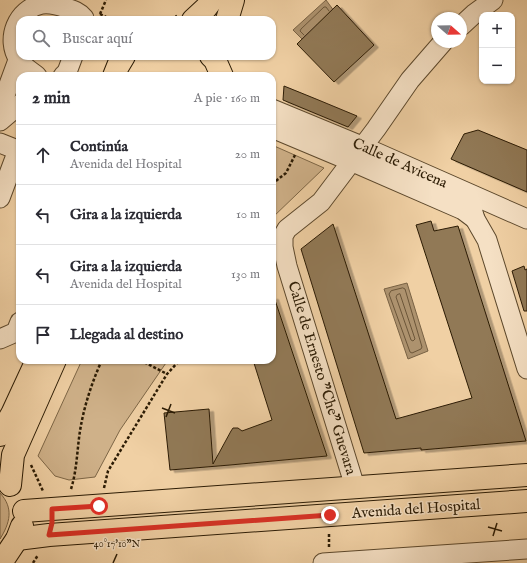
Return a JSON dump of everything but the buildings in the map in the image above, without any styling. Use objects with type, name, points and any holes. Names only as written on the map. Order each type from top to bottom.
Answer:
[{"type":"main road","points":[[197,16],[212,0]]},
{"type":"main road","points":[[228,16],[233,0]]},
{"type":"main road","points":[[116,72],[122,60]]},
{"type":"main road","points":[[0,435],[12,414],[35,364]]},
{"type":"main road","points":[[10,554],[22,527],[24,511],[5,482],[13,455],[53,364]]},
{"type":"main road","name":"Avenida del Hospital","points":[[24,511],[527,474]]},
{"type":"main road","name":"Avenida del Hospital","points":[[10,554],[49,535],[527,501]]},
{"type":"street","points":[[467,20],[493,0]]},
{"type":"street","points":[[22,16],[31,8],[42,2],[88,15]]},
{"type":"street","points":[[16,24],[13,36],[16,54]]},
{"type":"street","name":"Calle de Ernesto \"Che\" Guevara","points":[[356,487],[289,273],[282,236],[287,229],[320,202],[353,162],[410,80],[438,48]]},
{"type":"street","points":[[0,109],[18,60],[32,72]]},
{"type":"street","points":[[67,72],[72,60]]},
{"type":"street","points":[[0,121],[16,107]]},
{"type":"street","name":"Calle de Avicena","points":[[276,111],[364,146],[527,220]]},
{"type":"street","points":[[276,130],[463,210],[475,219]]},
{"type":"street","points":[[0,144],[16,149]]},
{"type":"street","points":[[0,198],[16,158]]},
{"type":"street","points":[[487,202],[479,201],[474,204],[472,210],[475,219],[487,240],[527,369]]},
{"type":"street","points":[[0,339],[16,332]]},
{"type":"street","points":[[322,563],[527,549]]},
{"type":"path","points":[[88,15],[106,0]]},
{"type":"path","points":[[276,181],[286,173],[301,140]]},
{"type":"path","points":[[31,460],[31,467],[48,498],[59,509],[74,479],[80,430],[93,380],[100,364]]},
{"type":"path","points":[[148,364],[168,374]]},
{"type":"path","points":[[99,506],[108,471],[168,374],[177,364]]},
{"type":"path","points":[[33,563],[49,535]]},
{"type":"shaded area","points":[[276,147],[324,168],[276,214]]},
{"type":"shaded area","points":[[80,364],[165,364],[120,430],[95,477],[69,480],[55,476],[38,456]]},
{"type":"shaded area","points":[[0,493],[7,504],[9,516],[6,527],[0,539]]},
{"type":"water","points":[[326,0],[337,15],[307,44],[293,30]]},
{"type":"water","points":[[407,283],[428,351],[408,359],[384,289]]},
{"type":"route","points":[[99,506],[52,509],[52,523],[49,535],[330,515]]}]
